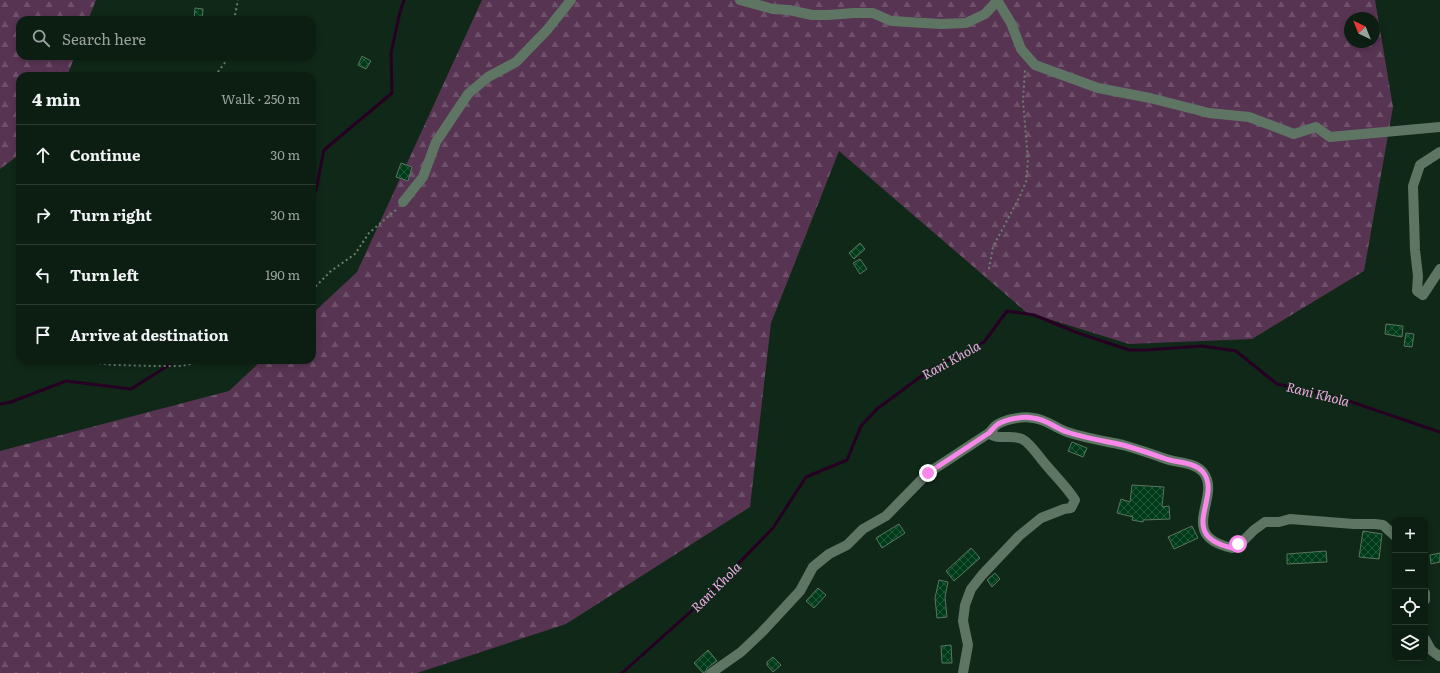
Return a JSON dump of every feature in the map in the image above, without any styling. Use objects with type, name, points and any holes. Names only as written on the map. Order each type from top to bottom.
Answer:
[{"type":"street","points":[[403,202],[423,177],[436,142],[468,94],[488,77],[516,62],[547,30],[571,0]]},
{"type":"street","points":[[740,0],[772,9],[789,10],[812,15],[874,13],[891,21],[941,24],[966,23],[985,14],[998,0],[1011,23],[1021,49],[1035,66],[1098,88],[1150,98],[1209,114],[1249,117],[1294,134],[1316,127],[1330,137],[1440,127]]},
{"type":"street","points":[[1440,152],[1420,165],[1413,186],[1415,250],[1418,276],[1417,291],[1424,295],[1440,269]]},
{"type":"street","points":[[711,673],[741,652],[762,632],[800,590],[813,567],[829,554],[847,545],[863,529],[886,516],[928,473],[989,433],[998,424],[1011,419],[1033,418],[1051,423],[1065,431],[1194,466],[1203,472],[1207,481],[1203,530],[1211,540],[1220,545],[1232,548],[1243,541],[1265,522],[1279,522],[1290,519],[1354,524],[1375,524],[1382,526],[1392,534]]},
{"type":"street","points":[[963,673],[968,645],[963,621],[965,605],[971,589],[982,575],[1019,536],[1041,518],[1064,509],[1071,508],[1075,500],[1033,448],[1022,439],[993,437],[989,433]]},
{"type":"street","points":[[1428,646],[1430,650],[1439,656],[1440,655]]},
{"type":"path","points":[[235,16],[238,0]]},
{"type":"path","points":[[218,72],[226,60]]},
{"type":"path","points":[[989,269],[993,247],[1026,182],[1028,160],[1023,101],[1025,70],[1035,66]]},
{"type":"path","points":[[316,286],[331,271],[355,254],[369,233],[393,214],[403,202]]},
{"type":"path","points":[[105,364],[154,366],[182,366],[190,364]]},
{"type":"green space","points":[[0,0],[96,0],[90,16],[16,16],[16,60],[73,60],[69,72],[16,72],[16,157],[0,169]]},
{"type":"green space","points":[[482,0],[1375,0],[1377,12],[1344,12],[1344,48],[1380,48],[1380,30],[1393,107],[1364,271],[1252,339],[1129,344],[1026,312],[839,151],[771,323],[750,507],[566,624],[417,673],[0,673],[0,451],[229,391],[258,364],[316,364],[316,310],[357,272]]},
{"type":"building","points":[[195,8],[203,9],[202,16],[194,16]]},
{"type":"building","points":[[362,56],[371,61],[366,69],[358,65]]},
{"type":"building","points":[[401,163],[412,167],[408,181],[396,177]]},
{"type":"building","points":[[860,243],[865,249],[854,259],[849,253]]},
{"type":"building","points":[[860,259],[867,269],[860,274],[853,263]]},
{"type":"building","points":[[1386,324],[1403,326],[1402,337],[1385,334]]},
{"type":"building","points":[[1406,333],[1414,334],[1412,347],[1404,346]]},
{"type":"building","points":[[1072,442],[1087,448],[1083,457],[1068,451]]},
{"type":"building","points":[[1132,485],[1164,487],[1162,507],[1169,506],[1170,519],[1143,520],[1143,522],[1132,520],[1133,517],[1117,513],[1121,499],[1130,502]]},
{"type":"building","points":[[899,524],[905,533],[882,548],[876,538]]},
{"type":"building","points":[[1192,526],[1198,538],[1174,549],[1168,537]]},
{"type":"building","points":[[1363,531],[1382,534],[1379,559],[1359,557]]},
{"type":"building","points":[[971,548],[980,558],[954,581],[946,571]]},
{"type":"building","points":[[1326,551],[1327,562],[1287,564],[1287,554]]},
{"type":"building","points":[[1440,553],[1440,562],[1431,564],[1430,555]]},
{"type":"building","points":[[995,573],[1000,579],[992,587],[987,580]]},
{"type":"building","points":[[939,580],[948,582],[945,597],[947,617],[937,618],[935,598]]},
{"type":"building","points":[[818,588],[826,595],[814,608],[806,601]]},
{"type":"building","points":[[951,645],[952,663],[942,663],[941,646]]},
{"type":"building","points":[[708,650],[717,661],[707,668],[705,673],[703,673],[694,663]]},
{"type":"building","points":[[773,657],[781,665],[773,672],[767,665],[767,662]]},
{"type":"waterway","points":[[316,190],[324,150],[392,93],[391,53],[404,0]]},
{"type":"waterway","name":"Rani Khola","points":[[622,673],[697,606],[773,528],[806,477],[847,460],[861,426],[877,409],[931,369],[984,342],[1007,311],[1034,315],[1078,333],[1129,350],[1202,346],[1236,351],[1277,384],[1337,397],[1440,432]]},
{"type":"waterway","points":[[0,404],[11,402],[66,381],[131,389],[171,364]]},
{"type":"route","points":[[928,473],[989,433],[998,424],[1011,419],[1033,418],[1051,423],[1065,431],[1194,466],[1203,472],[1207,481],[1208,491],[1203,530],[1211,540],[1220,545],[1232,548],[1238,544]]}]
